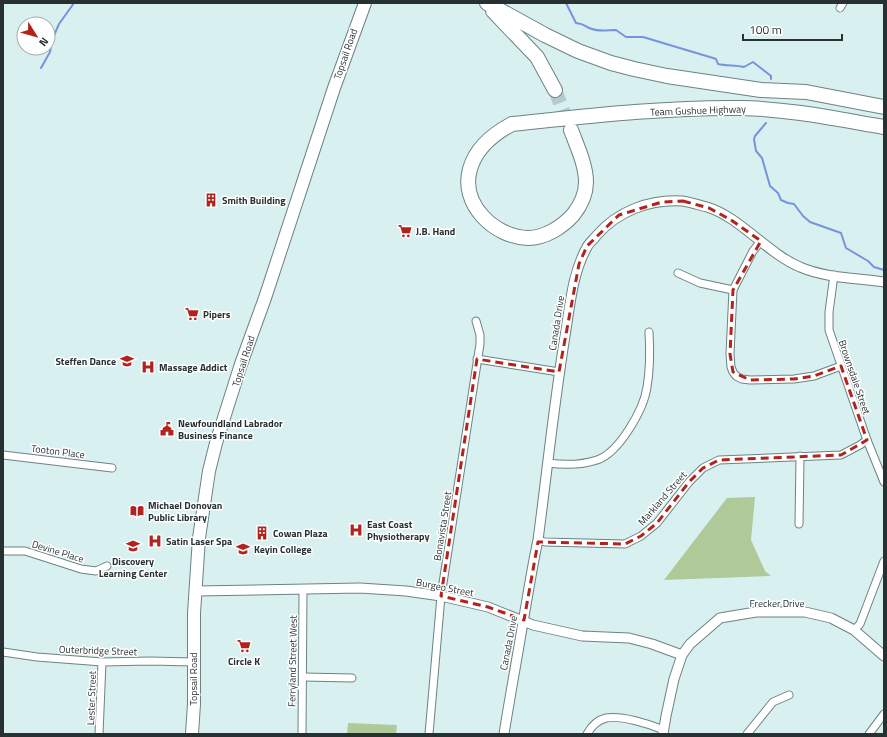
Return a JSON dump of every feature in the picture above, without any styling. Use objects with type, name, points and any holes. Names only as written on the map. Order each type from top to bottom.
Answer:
[{"type":"highway","points":[[483,3],[537,57],[555,90]]},
{"type":"highway","points":[[487,3],[559,42],[583,53],[611,63],[666,76],[762,90],[806,92],[884,107]]},
{"type":"highway","name":"Team Gushue Highway","points":[[571,130],[581,158],[586,180],[585,194],[578,209],[567,222],[542,236],[529,238],[517,237],[502,231],[485,219],[476,209],[469,194],[468,182],[473,160],[480,149],[498,132],[512,124],[626,113],[736,108],[778,110],[884,127]]},
{"type":"main road","name":"Topsail Road","points":[[192,734],[194,704],[194,613],[200,531],[209,471],[216,443],[241,364],[265,298],[334,88],[364,3]]},
{"type":"street","name":"Canada Drive","points":[[504,734],[532,567],[538,540],[559,372],[573,287],[579,264],[587,246],[619,215],[650,204],[683,201],[709,208],[731,220],[799,267],[814,272],[884,282]]},
{"type":"street","points":[[761,241],[753,251],[734,290],[730,354],[731,367],[736,376],[742,379],[750,380],[794,379],[814,376],[841,366]]},
{"type":"street","points":[[678,273],[700,283],[734,290]]},
{"type":"street","name":"Brownsdale Street","points":[[834,275],[829,330],[867,440],[884,482]]},
{"type":"street","name":"Bonavista Street","points":[[429,734],[441,596],[480,334],[476,322]]},
{"type":"street","points":[[548,462],[558,464],[598,460],[610,452],[625,436],[637,416],[647,388],[649,332]]},
{"type":"street","points":[[477,359],[559,372]]},
{"type":"street","name":"Markland Street","points":[[538,540],[545,542],[625,544],[641,536],[657,523],[689,482],[703,468],[719,460],[841,455],[867,440]]},
{"type":"street","name":"Tooton Place","points":[[3,455],[112,468]]},
{"type":"street","points":[[799,524],[800,456]]},
{"type":"street","name":"Devine Place","points":[[3,550],[25,552],[81,569],[96,571],[107,566]]},
{"type":"street","points":[[854,630],[860,624],[884,561]]},
{"type":"street","name":"Burgeo Street","points":[[196,591],[303,588],[368,588],[406,591],[441,596],[488,607],[524,620],[533,625],[582,636],[629,638],[652,644],[682,655]]},
{"type":"street","name":"Ferryland Street West","points":[[302,734],[303,588]]},
{"type":"street","name":"Frecker Drive","points":[[664,732],[674,679],[682,655],[690,644],[720,618],[756,612],[805,612],[830,618],[854,630],[884,656]]},
{"type":"street","name":"Outerbridge Street","points":[[3,652],[37,657],[102,662],[193,662]]},
{"type":"street","name":"Lester Street","points":[[99,734],[102,662]]},
{"type":"street","points":[[303,677],[352,678]]},
{"type":"street","points":[[747,734],[760,716],[773,702],[789,695]]},
{"type":"street","points":[[869,734],[884,714]]},
{"type":"street","points":[[587,734],[596,723],[605,718],[620,717],[654,726],[664,732]]},
{"type":"highlighted area","points":[[683,201],[709,208],[731,220],[761,241],[733,290],[730,354],[733,372],[750,380],[794,379],[814,376],[841,366],[867,440],[841,455],[719,460],[703,468],[689,482],[657,523],[641,536],[625,544],[538,542],[524,620],[488,607],[441,596],[477,359],[559,372],[579,264],[587,246],[619,215],[662,202]]},
{"type":"green space","points":[[755,497],[751,540],[765,571],[771,576],[664,580],[727,498]]},
{"type":"green space","points":[[348,723],[397,725],[396,734],[347,734]]},
{"type":"waterway","points":[[41,68],[50,52],[52,40],[59,24],[74,3]]},
{"type":"waterway","points":[[566,3],[576,23],[595,30],[616,30],[626,37],[643,37],[716,59],[718,64],[744,67],[753,62],[771,76],[771,79]]},
{"type":"waterway","points":[[766,123],[755,136],[756,151],[762,158],[770,186],[778,193],[781,200],[794,204],[803,216],[810,222],[841,233],[846,248],[868,261],[874,267],[884,270]]},
{"type":"tunnel","points":[[555,90],[570,129]]},
{"type":"place","name":"Smith Building","points":[[211,200]]},
{"type":"place","name":"J.B. Hand","points":[[405,231]]},
{"type":"place","name":"Pipers","points":[[192,314]]},
{"type":"place","name":"Steffen Dance","points":[[127,361]]},
{"type":"place","name":"Massage Addict","points":[[148,367]]},
{"type":"place","name":"Newfoundland Labrador Business Finance","points":[[167,429]]},
{"type":"place","name":"Michael Donovan Public Library","points":[[137,511]]},
{"type":"place","name":"East Coast Physiotherapy","points":[[356,530]]},
{"type":"place","name":"Cowan Plaza","points":[[262,533]]},
{"type":"place","name":"Satin Laser Spa","points":[[155,541]]},
{"type":"place","name":"Discovery Learning Center","points":[[133,546]]},
{"type":"place","name":"Keyin College","points":[[243,549]]},
{"type":"place","name":"Circle K","points":[[244,646]]}]
